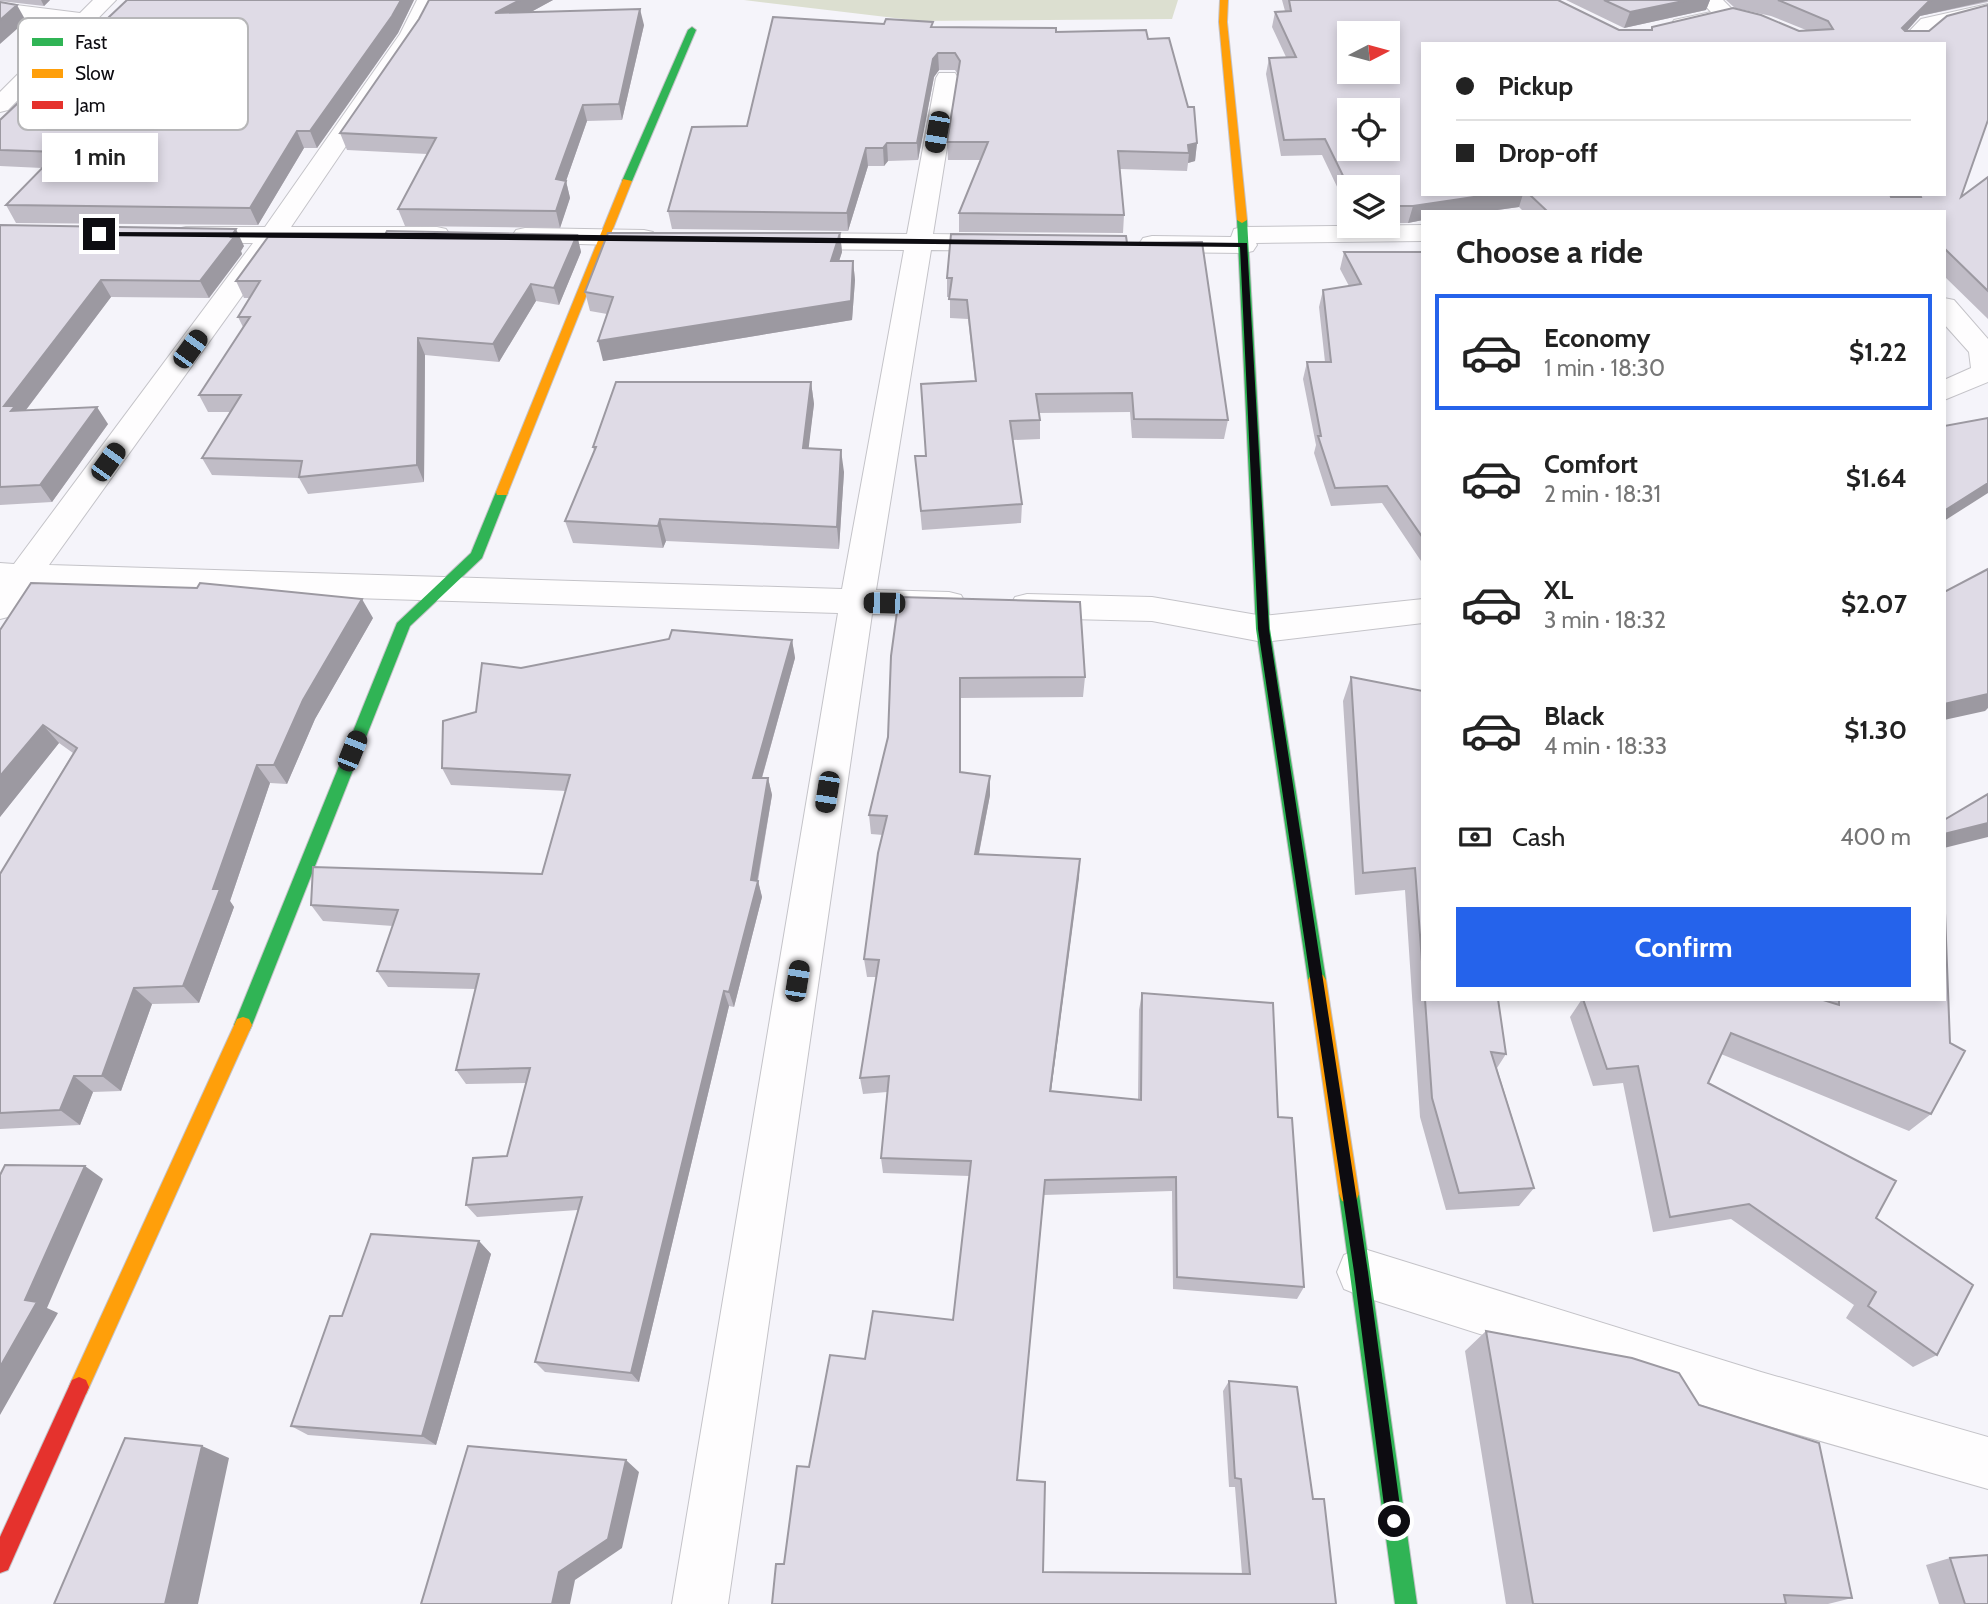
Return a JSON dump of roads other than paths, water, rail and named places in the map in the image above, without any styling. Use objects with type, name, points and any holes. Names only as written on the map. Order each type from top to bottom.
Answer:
[{"type":"street","points":[[87,18],[105,0]]},
{"type":"street","points":[[0,607],[13,575],[272,236],[404,44],[428,0]]},
{"type":"street","points":[[1224,0],[1223,22],[1244,240],[1264,629],[1361,1272],[1406,1604]]},
{"type":"street","points":[[1662,29],[1719,8],[1750,21]]},
{"type":"street","points":[[0,9],[70,18]]},
{"type":"street","points":[[1910,42],[1929,24],[1988,10]]},
{"type":"street","points":[[0,1562],[240,1032],[404,623],[477,555],[603,237],[692,30]]},
{"type":"street","points":[[700,1604],[857,602],[947,78]]},
{"type":"street","points":[[0,104],[18,86]]},
{"type":"street","points":[[1122,244],[1421,234]]},
{"type":"street","points":[[166,235],[460,235]]},
{"type":"street","points":[[499,236],[668,239]]},
{"type":"street","points":[[758,241],[1026,243]]},
{"type":"street","points":[[1946,308],[1983,351],[1986,372],[1946,390]]},
{"type":"street","points":[[13,575],[1152,609],[1264,629],[1421,611]]},
{"type":"street","points":[[1361,1272],[1761,1398],[1988,1463]]}]
